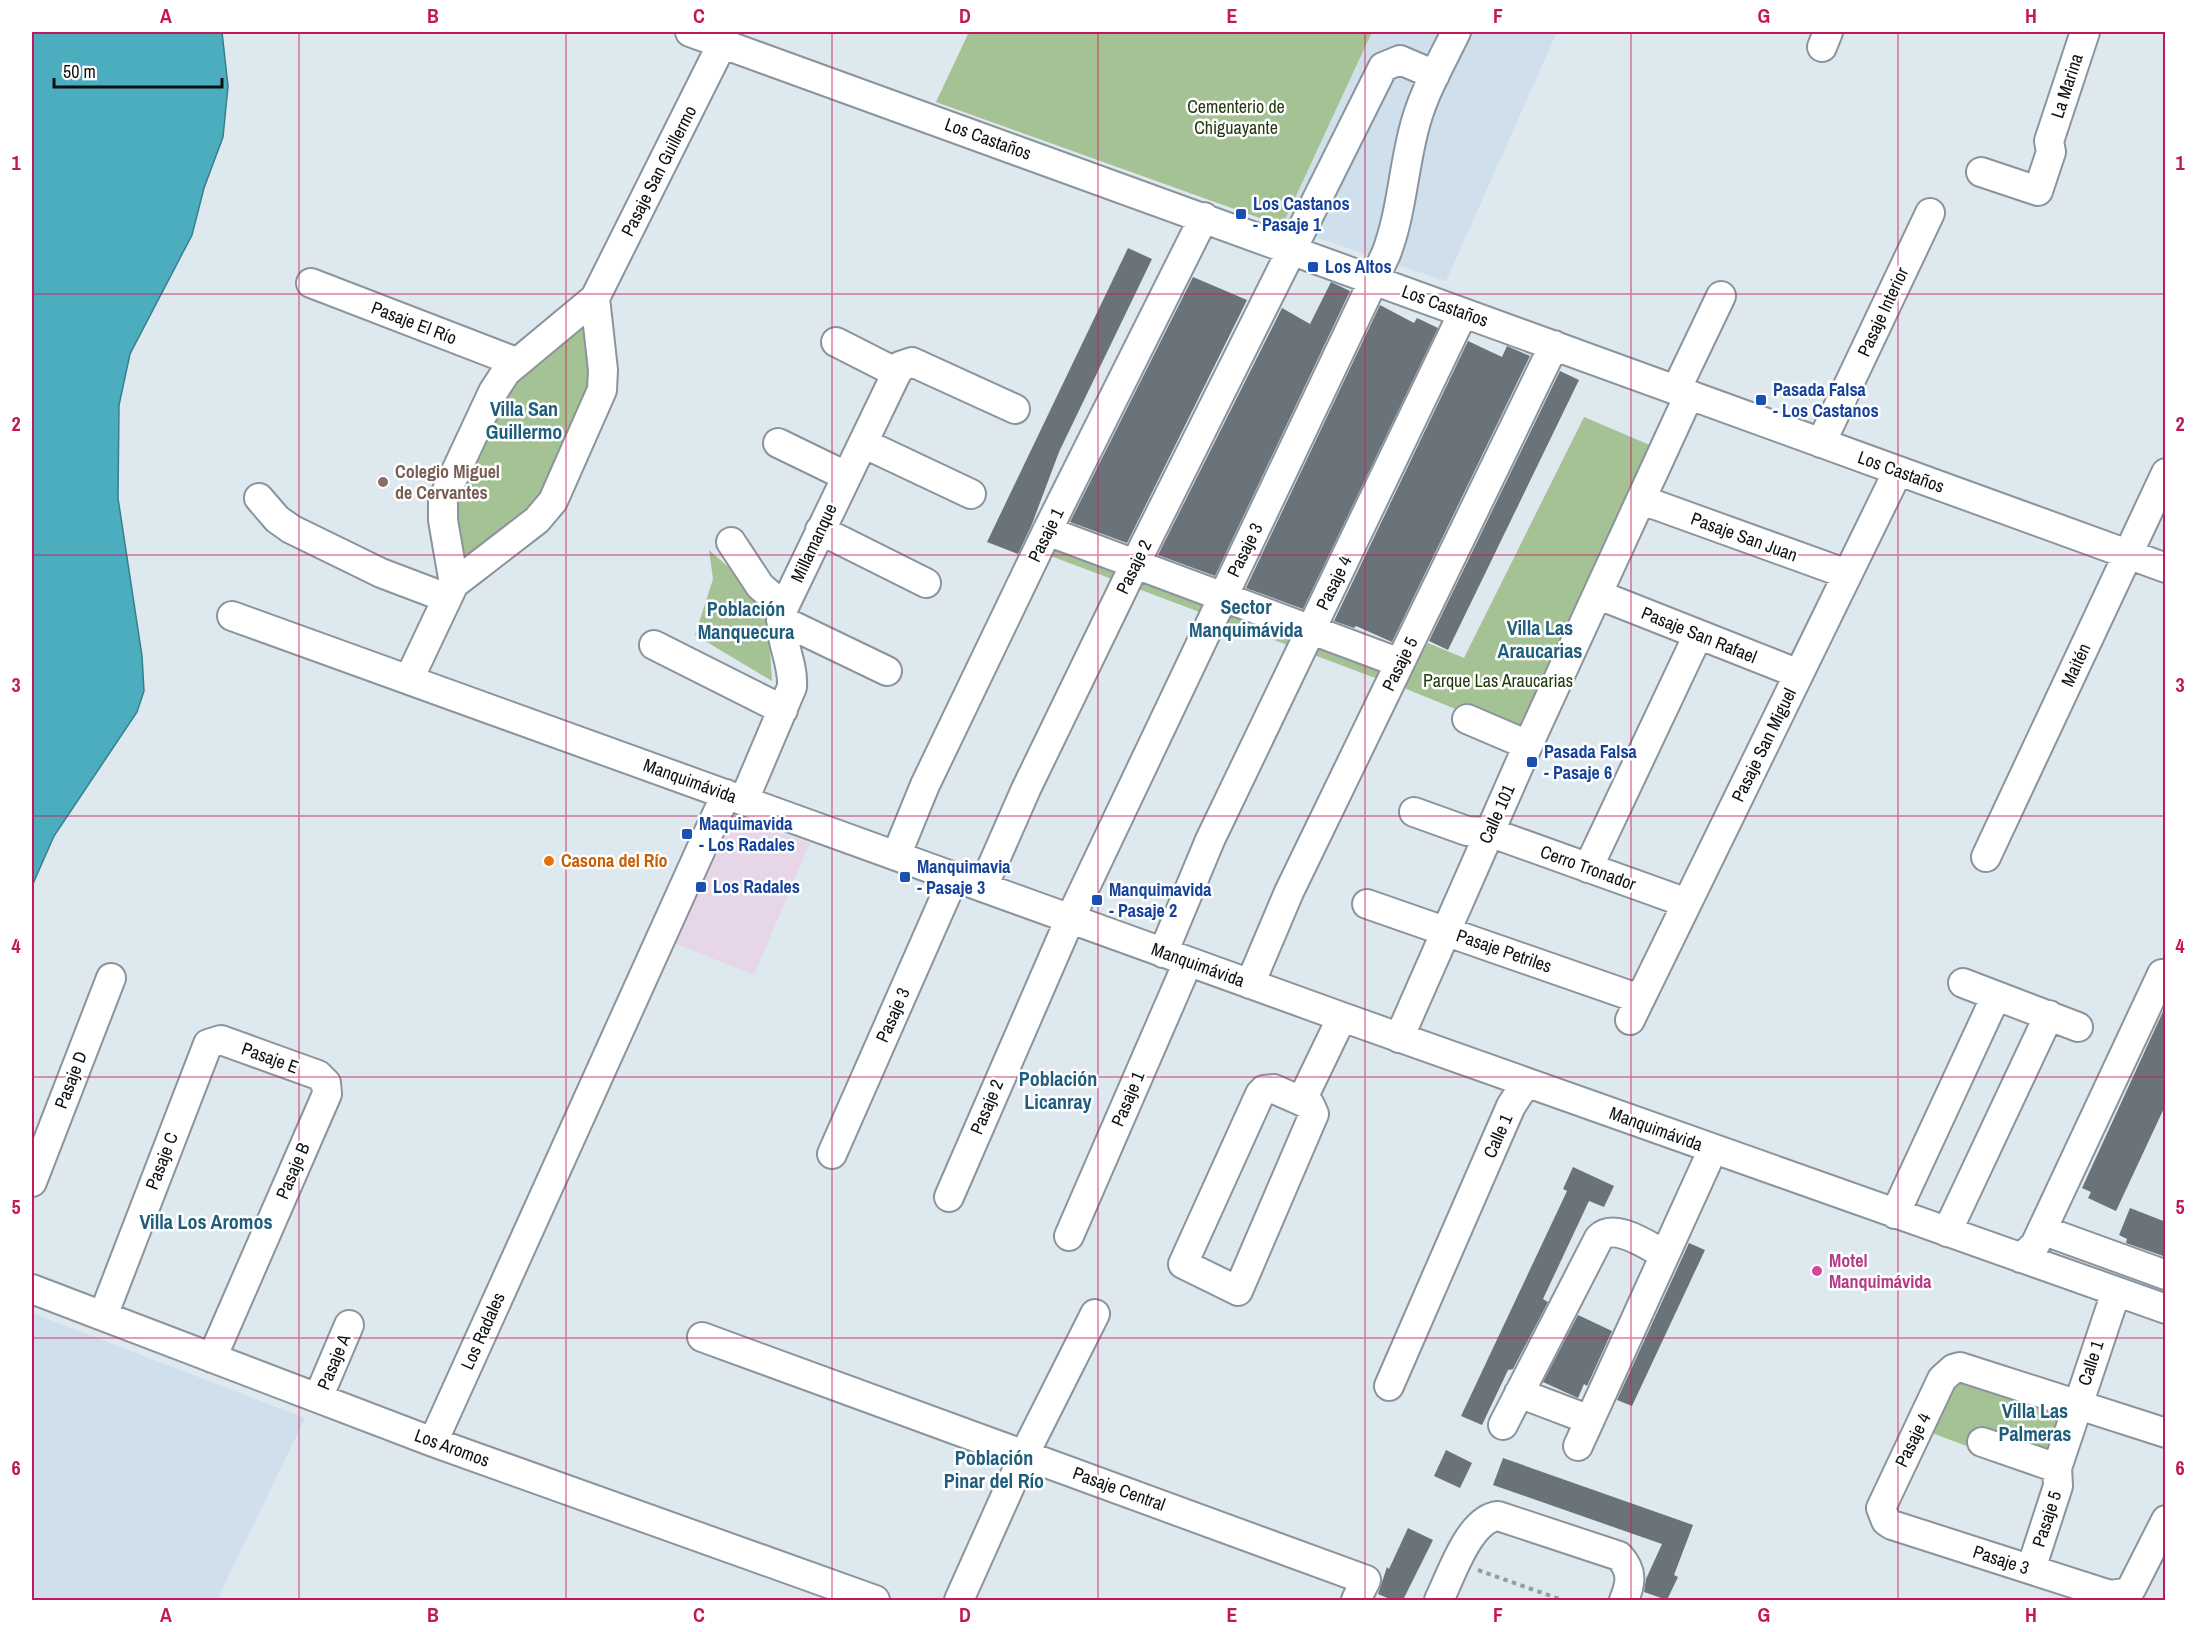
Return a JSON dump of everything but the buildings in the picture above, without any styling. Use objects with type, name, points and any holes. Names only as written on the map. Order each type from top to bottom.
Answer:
[{"type":"street","name":"Los Castaños","points":[[690,32],[2166,568]]},
{"type":"street","name":"Pasaje 3","points":[[1070,919],[1392,239],[1413,133],[1421,105],[1456,32]]},
{"type":"street","name":"La Marina","points":[[1981,172],[2038,191],[2051,152],[2049,141],[2085,32]]},
{"type":"street","name":"Pasaje San Guillermo","points":[[451,591],[442,520],[443,499],[493,392],[506,372],[516,362],[595,298],[722,44]]},
{"type":"street","name":"Pasaje 2","points":[[983,887],[1026,789],[1135,564],[1383,67],[1400,60],[1435,75]]},
{"type":"street","name":"Pasaje Interior","points":[[1821,443],[1930,213]]},
{"type":"street","name":"Pasaje 1","points":[[896,856],[925,785],[1047,531],[1204,217]]},
{"type":"street","name":"Pasaje El Río","points":[[311,283],[516,362]]},
{"type":"street","name":"Calle 101","points":[[1399,1038],[1528,745],[1642,500],[1721,296]]},
{"type":"street","points":[[409,679],[451,591],[537,520],[553,501],[602,390],[603,370],[595,298]]},
{"type":"street","name":"Pasaje 4","points":[[1176,957],[1206,851],[1464,313]]},
{"type":"street","points":[[836,342],[901,367],[912,362],[1015,408]]},
{"type":"street","name":"Pasaje 5","points":[[1250,984],[1282,908],[1554,345]]},
{"type":"street","name":"Millamanque","points":[[782,614],[846,476],[901,367]]},
{"type":"street","points":[[778,443],[846,476]]},
{"type":"street","points":[[863,443],[971,494]]},
{"type":"street","name":"Pasaje San Miguel","points":[[1635,1010],[1898,471]]},
{"type":"street","name":"Maitén","points":[[1986,857],[2166,473]]},
{"type":"street","points":[[259,498],[277,519],[291,529],[381,573],[451,591]]},
{"type":"street","name":"Pasaje San Juan","points":[[1642,500],[1847,574]]},
{"type":"street","points":[[820,530],[926,584]]},
{"type":"street","points":[[1047,531],[1400,663]]},
{"type":"street","points":[[731,542],[782,614],[887,671]]},
{"type":"street","name":"Pasaje San Rafael","points":[[1599,595],[1798,674]]},
{"type":"street","points":[[735,797],[783,710],[793,679],[782,634],[782,614]]},
{"type":"street","name":"Manquimávida","points":[[232,616],[1399,1038],[2166,1310]]},
{"type":"street","points":[[1588,868],[1698,635]]},
{"type":"street","points":[[654,645],[783,710]]},
{"type":"street","points":[[1467,719],[1528,745]]},
{"type":"street","name":"Los Radales","points":[[433,1442],[735,797]]},
{"type":"street","name":"Cerro Tronador","points":[[1414,812],[1467,831],[1489,832],[1687,903]]},
{"type":"street","name":"Pasaje 3","points":[[832,1154],[954,877]]},
{"type":"street","name":"Pasaje Petriles","points":[[1367,904],[1445,931],[1635,1010]]},
{"type":"street","name":"Pasaje 2","points":[[949,1197],[1070,919]]},
{"type":"street","name":"Pasaje 1","points":[[1069,1236],[1176,957]]},
{"type":"street","points":[[2021,1258],[2035,1245],[2162,974],[2166,976]]},
{"type":"street","name":"Pasaje D","points":[[32,1182],[111,978]]},
{"type":"street","points":[[1963,983],[2078,1027]]},
{"type":"street","points":[[1895,1214],[1996,996]]},
{"type":"street","points":[[1947,1232],[2049,1016]]},
{"type":"street","points":[[1302,1100],[1342,1017]]},
{"type":"street","name":"Pasaje E","points":[[212,1041],[221,1040],[318,1075],[326,1083]]},
{"type":"street","name":"Pasaje C","points":[[103,1316],[205,1049],[212,1041]]},
{"type":"street","name":"Pasaje B","points":[[212,1358],[327,1094],[326,1083]]},
{"type":"street","name":"Calle 1","points":[[1389,1386],[1511,1106],[1526,1083]]},
{"type":"street","points":[[1269,1088],[1302,1100],[1313,1109],[1313,1118],[1238,1291],[1183,1264],[1260,1094],[1269,1088]]},
{"type":"street","points":[[1578,1446],[1713,1149]]},
{"type":"street","points":[[2042,1230],[2166,1275]]},
{"type":"street","points":[[1503,1425],[1602,1234],[1618,1233],[1665,1254]]},
{"type":"street","name":"Los Aromos","points":[[32,1289],[433,1442],[872,1600]]},
{"type":"street","name":"Calle 1","points":[[2057,1468],[2116,1292]]},
{"type":"street","points":[[959,1600],[1024,1455],[1095,1314]]},
{"type":"street","name":"Pasaje A","points":[[318,1398],[350,1325]]},
{"type":"street","name":"Pasaje Central","points":[[702,1337],[1024,1455],[1361,1590]]},
{"type":"street","name":"Pasaje 4","points":[[1882,1515],[1883,1501],[1942,1379],[1953,1369],[1968,1367],[2078,1403]]},
{"type":"street","points":[[1519,1393],[1590,1420]]},
{"type":"street","points":[[2078,1403],[2166,1433]]},
{"type":"street","points":[[1982,1442],[2057,1468]]},
{"type":"street","name":"Pasaje 5","points":[[2031,1569],[2058,1486],[2057,1468]]},
{"type":"street","name":"Pasaje 3","points":[[1882,1515],[1892,1525],[2110,1595],[2125,1593],[2135,1582],[2166,1520]]},
{"type":"street","points":[[1439,1600],[1479,1523],[1491,1516],[1505,1516],[1619,1556],[1625,1563],[1630,1578],[1624,1600]]},
{"type":"path","points":[[1458,1563],[1562,1600]]},
{"type":"shaded area","points":[[1372,32],[1557,32],[1446,281],[1282,226]]},
{"type":"shaded area","points":[[733,817],[810,843],[754,975],[674,943]]},
{"type":"shaded area","points":[[32,1313],[305,1418],[217,1600],[32,1600]]},
{"type":"green space","name":"Cementerio de Chiguayante","points":[[969,32],[1372,32],[1282,226],[936,102]]},
{"type":"green space","points":[[584,323],[591,380],[540,497],[533,508],[461,562],[455,502],[505,390]]},
{"type":"green space","name":"Parque Las Araucarias","points":[[1584,417],[1652,446],[1519,735],[1399,686],[1428,643],[1464,658]]},
{"type":"green space","points":[[1052,546],[1382,669],[1378,679],[1048,555]]},
{"type":"green space","points":[[709,550],[767,601],[772,681],[695,635],[713,579]]},
{"type":"green space","points":[[1956,1376],[2065,1408],[2047,1457],[1972,1448],[1929,1432]]},
{"type":"water","points":[[32,32],[222,32],[228,86],[223,137],[204,188],[192,235],[130,354],[119,405],[118,498],[142,656],[144,691],[137,712],[54,836],[32,886]]},
{"type":"place","name":"Los Castanos - Pasaje 1","points":[[1241,214]]},
{"type":"place","name":"Los Altos","points":[[1313,267]]},
{"type":"place","name":"Pasada Falsa - Los Castanos","points":[[1761,400]]},
{"type":"place","name":"Colegio Miguel de Cervantes","points":[[383,482]]},
{"type":"place","name":"Pasada Falsa - Pasaje 6","points":[[1532,762]]},
{"type":"place","name":"Maquimavida - Los Radales","points":[[687,834]]},
{"type":"place","name":"Casona del Río","points":[[549,861]]},
{"type":"place","name":"Manquimavia - Pasaje 3","points":[[905,877]]},
{"type":"place","name":"Los Radales","points":[[701,887]]},
{"type":"place","name":"Manquimavida - Pasaje 2","points":[[1097,900]]},
{"type":"place","name":"Motel Manquimávida","points":[[1817,1271]]},
{"type":"district","name":"Villa San Guillermo","points":[[524,420]]},
{"type":"district","name":"Sector Manquimávida","points":[[1246,618]]},
{"type":"district","name":"Población Manquecura","points":[[746,620]]},
{"type":"district","name":"Villa Las Araucarias","points":[[1540,640]]},
{"type":"district","name":"Población Licanray","points":[[1058,1090]]},
{"type":"district","name":"Villa Los Aromos","points":[[206,1222]]},
{"type":"district","name":"Villa Las Palmeras","points":[[2035,1422]]},
{"type":"district","name":"Población Pinar del Río","points":[[994,1470]]}]
